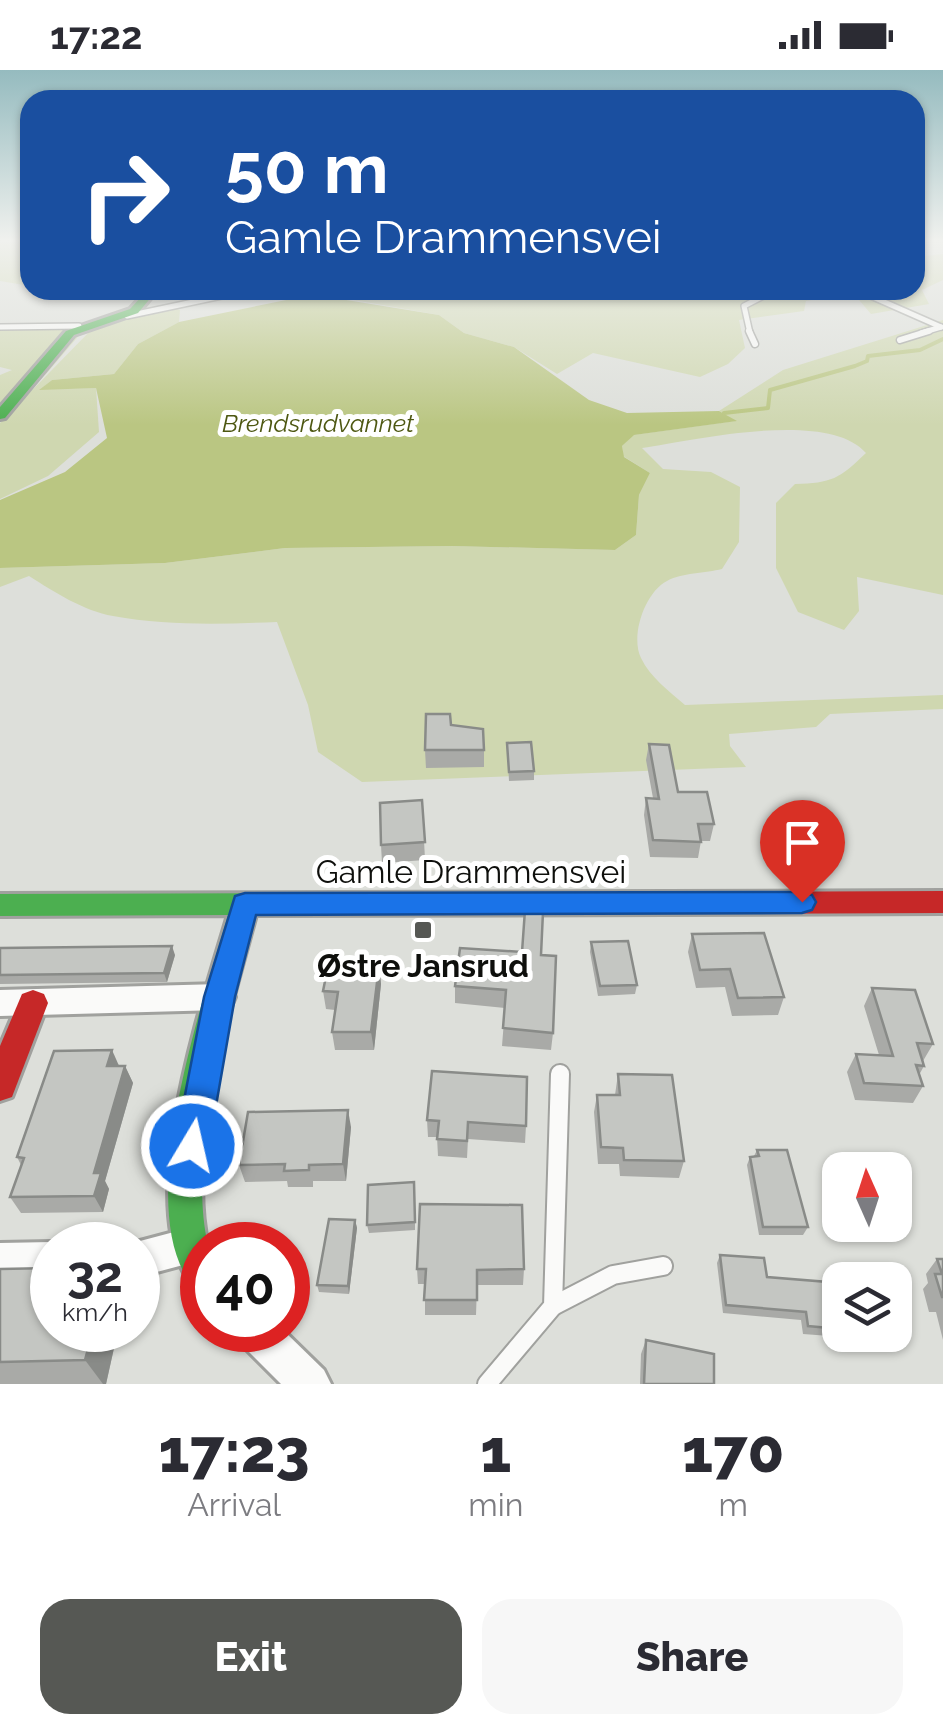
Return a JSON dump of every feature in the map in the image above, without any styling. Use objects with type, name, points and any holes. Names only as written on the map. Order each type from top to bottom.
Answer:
[{"type":"street","points":[[0,415],[79,326],[120,317],[145,302]]},
{"type":"street","name":"Gamle Drammensvei","points":[[0,905],[943,902]]},
{"type":"street","points":[[189,1222],[185,1203],[193,1134],[220,997],[245,904]]},
{"type":"street","points":[[0,1003],[220,997]]},
{"type":"street","points":[[0,1086],[33,1003]]},
{"type":"street","points":[[0,1262],[30,1261]]},
{"type":"street","points":[[277,1352],[310,1384]]},
{"type":"lane","points":[[120,317],[189,302]]},
{"type":"lane","points":[[751,302],[744,306],[745,323],[755,344]]},
{"type":"lane","points":[[885,302],[941,327],[900,340]]},
{"type":"lane","points":[[0,327],[79,326]]},
{"type":"lane","points":[[553,1306],[560,1074]]},
{"type":"lane","points":[[488,1384],[553,1306],[614,1275],[664,1266]]},
{"type":"shaded area","points":[[367,302],[806,302],[804,311],[739,320],[745,348],[728,364],[700,377],[593,353],[557,374],[514,347],[464,333],[439,315]]},
{"type":"shaded area","points":[[861,302],[929,304],[871,314]]},
{"type":"shaded area","points":[[180,310],[179,322],[138,344],[114,374],[52,380],[41,389],[96,388],[99,432],[48,476],[0,499],[0,423],[94,327]]},
{"type":"shaded area","points":[[943,320],[943,595],[857,577],[859,611],[844,630],[798,612],[776,568],[776,503],[795,484],[834,478],[849,469],[866,453],[848,440],[823,433],[760,431],[642,448],[663,469],[711,472],[740,487],[739,542],[722,569],[667,581],[652,595],[642,615],[637,638],[641,658],[660,683],[685,705],[943,695],[943,709],[830,714],[816,727],[729,734],[730,746],[746,767],[362,782],[318,752],[308,705],[277,622],[195,624],[133,619],[91,610],[29,576],[0,587],[0,568],[165,563],[285,548],[452,546],[615,550],[636,535],[639,495],[650,473],[623,456],[622,446],[633,435],[735,421],[719,411],[783,370]]},
{"type":"shaded area","points":[[87,326],[46,374],[0,417],[0,375],[12,370],[0,367],[0,328]]},
{"type":"water","name":"Brendsrudvannet","points":[[275,302],[361,302],[439,315],[464,333],[514,347],[589,400],[627,413],[719,411],[737,421],[634,435],[622,446],[624,457],[650,473],[639,495],[636,535],[615,550],[452,546],[285,548],[165,563],[0,568],[0,500],[65,472],[107,438],[96,388],[39,390],[52,380],[114,374],[138,344],[179,322]]},
{"type":"building","points":[[426,714],[450,714],[451,725],[483,729],[484,750],[425,750]]},
{"type":"building","points":[[531,742],[534,771],[509,772],[507,743]]},
{"type":"building","points":[[649,744],[669,745],[678,792],[707,792],[714,824],[698,824],[701,842],[653,840],[646,798],[659,799]]},
{"type":"building","points":[[422,800],[425,842],[381,845],[380,803]]},
{"type":"building","points":[[525,910],[543,912],[541,955],[556,956],[553,1033],[503,1028],[506,990],[455,986],[460,948],[522,952]]},
{"type":"building","points":[[764,933],[784,997],[738,998],[730,969],[700,970],[692,934]]},
{"type":"building","points":[[628,941],[637,985],[600,986],[591,942]]},
{"type":"building","points":[[172,946],[164,973],[0,975],[0,948]]},
{"type":"building","points":[[363,961],[362,966],[379,966],[371,1032],[332,1032],[338,992],[323,991],[329,962]]},
{"type":"building","points":[[872,988],[915,990],[933,1044],[917,1043],[924,1066],[916,1065],[923,1086],[864,1083],[856,1054],[893,1056]]},
{"type":"building","points":[[112,1050],[107,1066],[125,1066],[94,1173],[101,1173],[94,1196],[10,1197],[24,1158],[17,1157],[54,1051]]},
{"type":"building","points":[[432,1071],[527,1077],[526,1126],[468,1122],[467,1141],[437,1139],[439,1121],[427,1120]]},
{"type":"building","points":[[618,1074],[672,1075],[684,1161],[624,1160],[623,1148],[601,1147],[597,1095],[620,1095]]},
{"type":"building","points":[[348,1110],[343,1164],[309,1165],[309,1170],[284,1171],[285,1164],[239,1165],[248,1112]]},
{"type":"building","points":[[757,1150],[787,1150],[808,1227],[763,1227],[750,1157],[759,1156]]},
{"type":"building","points":[[414,1182],[415,1222],[367,1225],[368,1185]]},
{"type":"building","points":[[420,1204],[522,1205],[524,1269],[477,1270],[477,1300],[424,1300],[426,1269],[417,1269]]},
{"type":"building","points":[[329,1219],[355,1220],[348,1286],[317,1285]]},
{"type":"building","points":[[720,1255],[764,1258],[767,1277],[822,1282],[822,1327],[808,1326],[806,1312],[726,1305]]},
{"type":"building","points":[[937,1259],[943,1259],[943,1297],[935,1274],[942,1274]]},
{"type":"building","points":[[30,1268],[30,1352],[87,1352],[85,1360],[0,1362],[0,1269]]},
{"type":"building","points":[[646,1340],[714,1354],[714,1384],[644,1384]]},
{"type":"waterway","points":[[724,413],[768,408],[770,390],[855,366],[867,361],[868,356],[920,350],[943,339]]},
{"type":"traffic: fast","points":[[0,415],[70,333],[134,311],[142,302]]},
{"type":"traffic: fast","points":[[0,905],[666,903]]},
{"type":"traffic: fast","points":[[186,1222],[191,1129],[245,904]]},
{"type":"traffic: jam","points":[[666,903],[943,902]]},
{"type":"traffic: jam","points":[[0,1086],[33,1003]]},
{"type":"place","name":"Østre Jansrud","points":[[423,930]]},
{"type":"route","points":[[192,1146],[220,997],[245,904],[802,902]]}]
